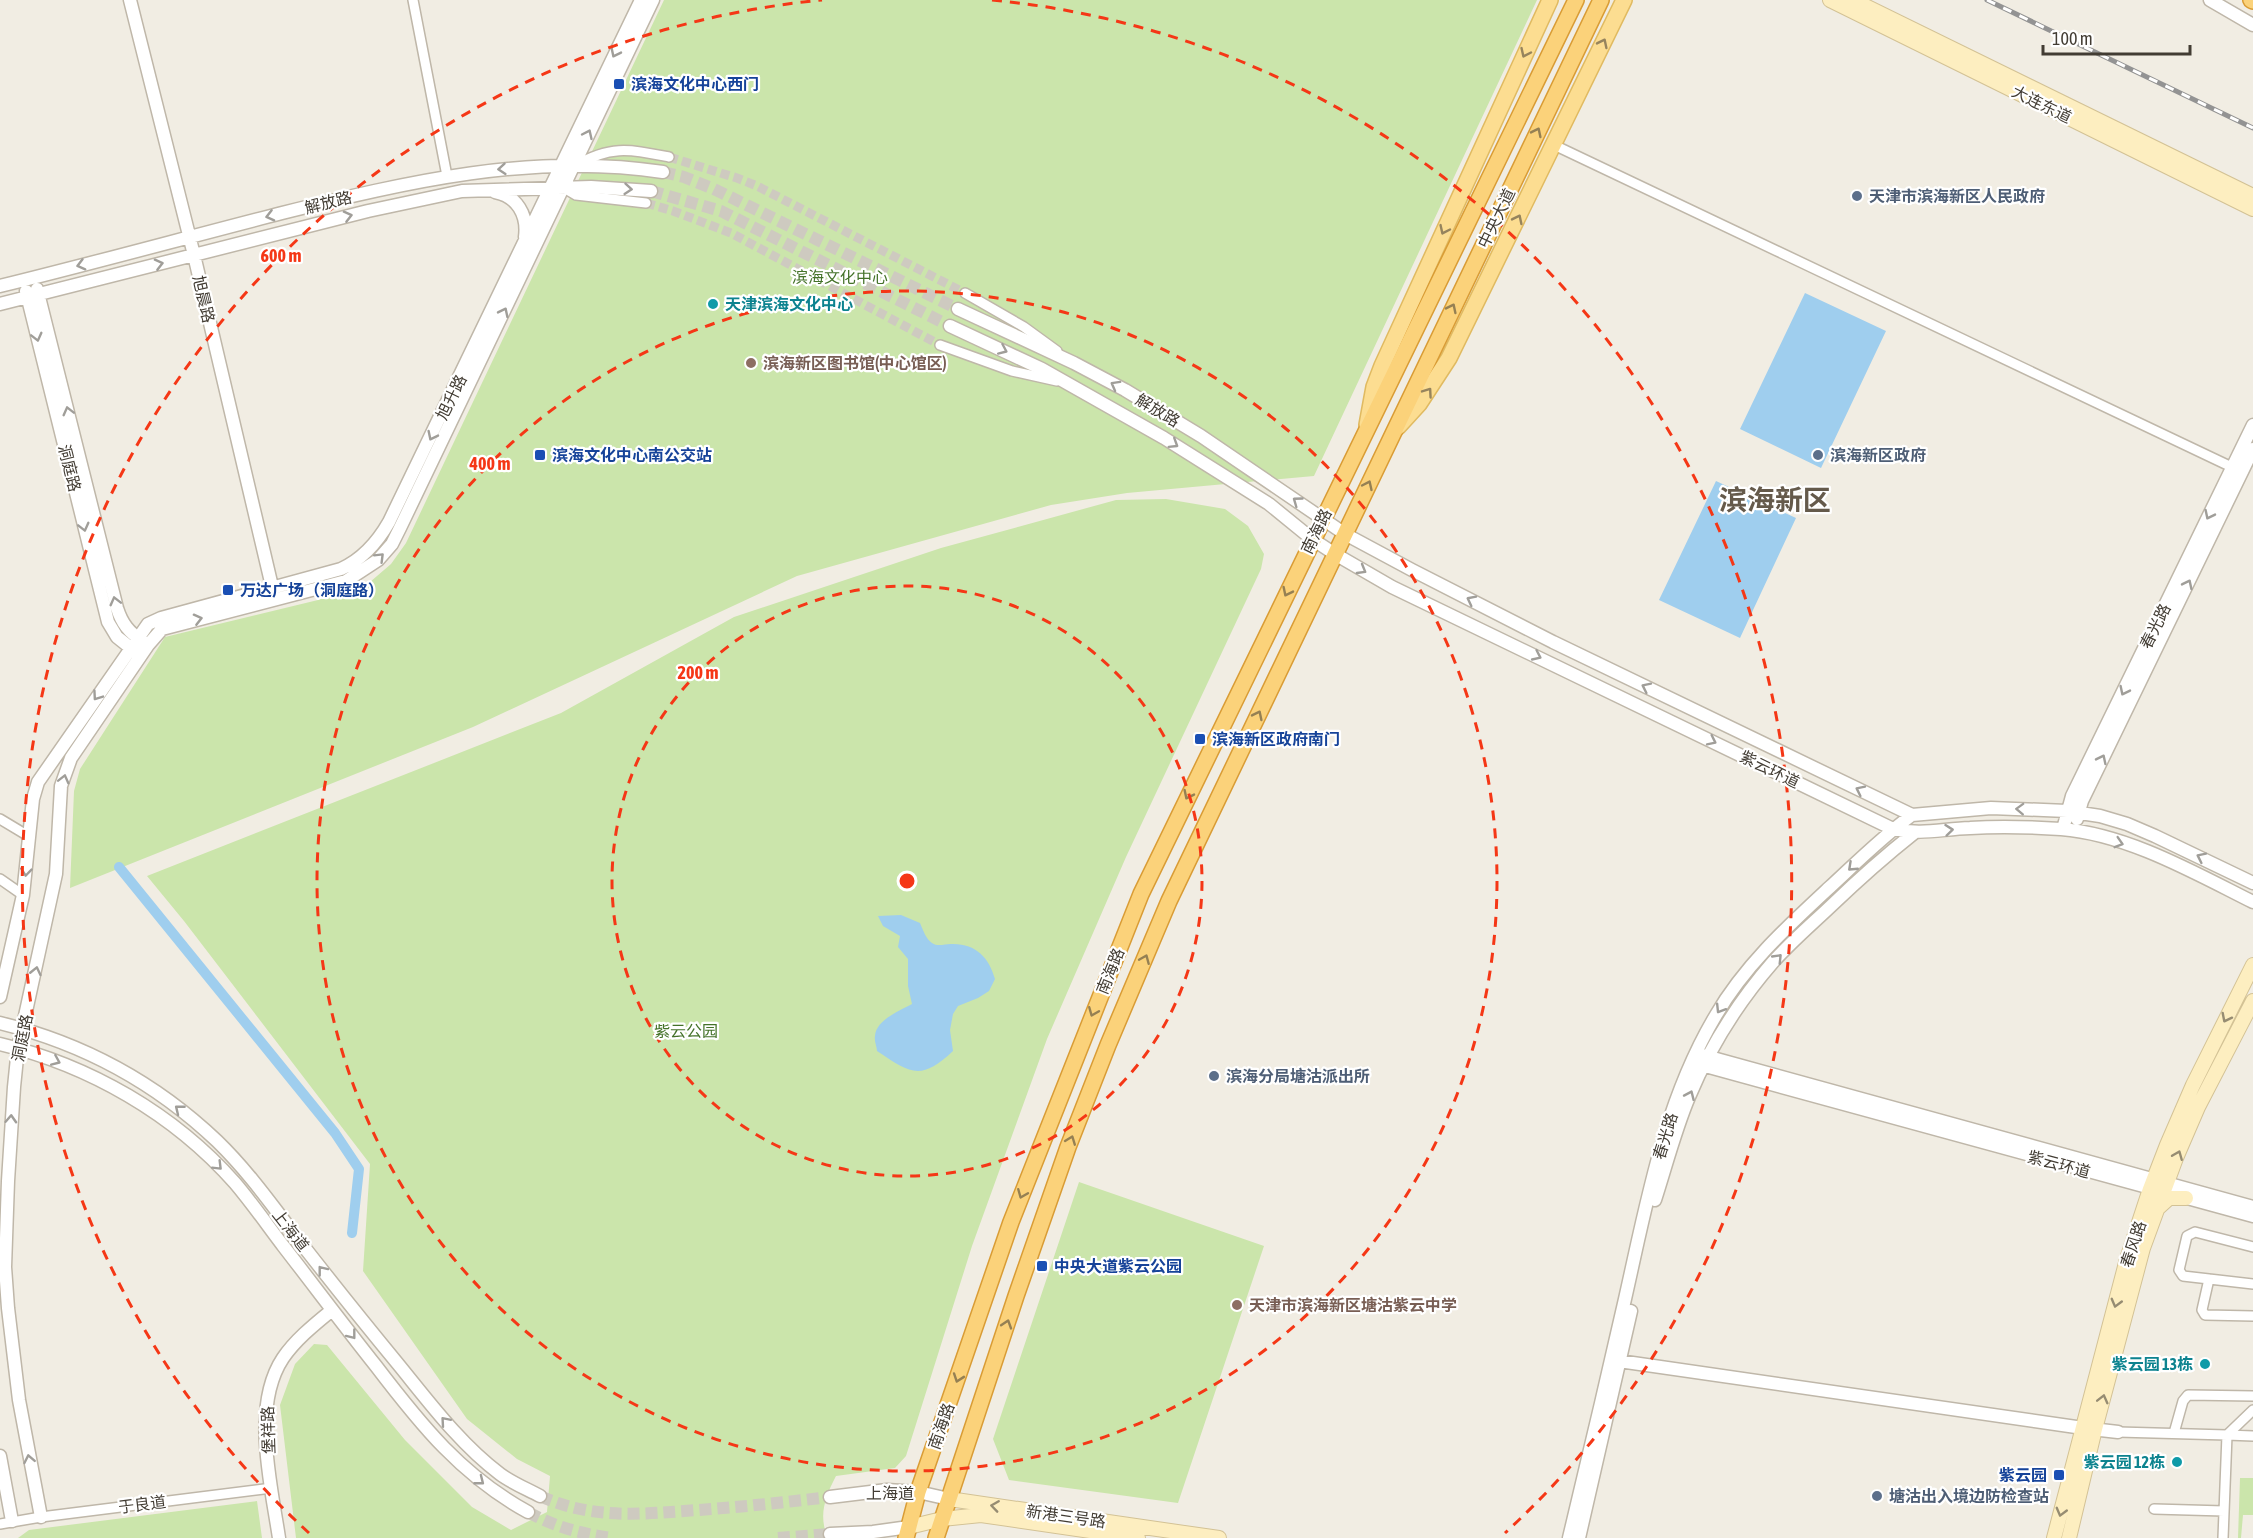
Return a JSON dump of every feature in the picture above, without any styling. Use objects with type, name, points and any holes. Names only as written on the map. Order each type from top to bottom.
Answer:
[{"type":"highway","name":"中央大道","points":[[1367,425],[1576,0]]},
{"type":"highway","name":"中央大道","points":[[1390,436],[1601,0]]},
{"type":"highway","name":"南海路","points":[[908,1532],[918,1492],[1011,1222],[1141,894],[1367,425]]},
{"type":"highway","name":"南海路","points":[[936,1538],[1016,1296],[1068,1148],[1108,1045],[1169,901],[1390,436]]},
{"type":"main road","points":[[1367,425],[1372,396],[1382,366],[1550,0]]},
{"type":"main road","points":[[1390,436],[1419,404],[1449,358],[1624,0]]},
{"type":"main road","name":"大连东道","points":[[1830,0],[2253,209]]},
{"type":"main road","name":"大连东道","points":[[1853,0],[2253,196]]},
{"type":"main road","name":"春风路","points":[[2160,1187],[2193,1085],[2253,965]]},
{"type":"main road","name":"春风路","points":[[2054,1538],[2135,1274],[2151,1208],[2253,1001]]},
{"type":"main road","points":[[2151,1208],[2169,1198],[2188,1194]]},
{"type":"main road","name":"春风路","points":[[2069,1538],[2089,1429]]},
{"type":"main road","name":"新港三号路","points":[[949,1499],[1219,1538]]},
{"type":"main road","name":"新港三号路","points":[[908,1532],[942,1520],[981,1515],[1138,1538]]},
{"type":"street","name":"旭晨路","points":[[130,0],[194,255],[274,594]]},
{"type":"street","points":[[413,0],[447,176]]},
{"type":"street","name":"旭升路","points":[[145,651],[159,631],[166,627],[274,594],[349,565],[368,552],[384,531],[641,0]]},
{"type":"street","name":"旭升路","points":[[134,643],[148,624],[161,618],[346,581],[370,567],[392,544],[653,0]]},
{"type":"street","points":[[2210,0],[2253,25]]},
{"type":"street","points":[[1554,145],[2237,469]]},
{"type":"street","points":[[574,166],[596,153],[608,151],[641,152],[669,157]]},
{"type":"street","name":"解放路","points":[[0,286],[373,190],[447,176],[495,169],[560,166],[623,167],[663,172]]},
{"type":"street","name":"解放路","points":[[0,304],[402,203],[462,191],[551,187],[651,191]]},
{"type":"street","points":[[564,188],[576,195],[646,204]]},
{"type":"street","points":[[482,190],[502,194],[517,204],[525,221],[524,244]]},
{"type":"street","name":"洞庭路","points":[[29,279],[108,622],[117,637],[134,643],[145,651],[71,758],[65,771],[61,786],[56,874],[18,1048],[11,1116],[5,1267],[14,1368],[41,1516]]},
{"type":"street","points":[[965,293],[1024,327],[1074,363]]},
{"type":"street","name":"解放路","points":[[958,309],[1074,363],[1201,436],[1345,534]]},
{"type":"street","name":"解放路","points":[[950,326],[1022,359],[1164,438],[1269,504],[1312,539]]},
{"type":"street","points":[[940,345],[1012,371],[1067,383]]},
{"type":"street","name":"春光路","points":[[2068,830],[2073,812],[2082,801],[2237,469],[2253,425]]},
{"type":"street","name":"春光路","points":[[2237,469],[2253,449]]},
{"type":"street","name":"紫云环道","points":[[1345,534],[1553,642],[1912,815]]},
{"type":"street","name":"紫云环道","points":[[1312,539],[1392,587],[1454,618],[1893,829],[1914,833],[1970,828],[2068,830],[2149,853],[2253,902]]},
{"type":"street","name":"洞庭路","points":[[0,997],[23,895],[33,799],[38,782],[134,643]]},
{"type":"street","points":[[1912,815],[1991,808],[2073,812],[2100,816],[2136,828],[2253,883]]},
{"type":"street","name":"春光路","points":[[1579,1538],[1657,1159],[1678,1090],[1717,1013],[1759,956],[1893,829],[1912,815]]},
{"type":"street","points":[[0,819],[30,837]]},
{"type":"street","name":"春光路","points":[[1569,1538],[1653,1205],[1678,1126],[1707,1062],[1748,992],[1774,961],[1881,858],[1914,833]]},
{"type":"street","points":[[0,879],[23,895]]},
{"type":"street","name":"上海道","points":[[0,1023],[62,1042],[127,1072],[173,1104],[218,1142],[256,1184],[343,1297],[451,1428],[500,1474],[540,1496]]},
{"type":"street","name":"上海道","points":[[0,1044],[46,1057],[114,1087],[152,1110],[199,1147],[234,1183],[404,1402],[448,1454],[486,1486],[528,1512]]},
{"type":"street","name":"紫云环道","points":[[1694,1057],[2160,1187],[2253,1206]]},
{"type":"street","name":"紫云环道","points":[[2188,1194],[2253,1216]]},
{"type":"street","points":[[2253,1247],[2195,1232],[2187,1236],[2179,1270],[2183,1276],[2253,1284]]},
{"type":"street","points":[[2209,1279],[2202,1310],[2205,1315],[2253,1316]]},
{"type":"street","name":"堡祥路","points":[[279,1538],[272,1488],[266,1404],[270,1385],[284,1357],[294,1344],[332,1310]]},
{"type":"street","points":[[1615,1360],[2089,1429],[2253,1436]]},
{"type":"street","points":[[2174,1433],[2183,1401],[2188,1395],[2253,1396]]},
{"type":"street","points":[[2223,1538],[2227,1436],[2253,1410]]},
{"type":"street","points":[[0,1456],[6,1523]]},
{"type":"street","name":"于良道","points":[[6,1523],[41,1516],[272,1488]]},
{"type":"street","name":"上海道","points":[[830,1497],[887,1490],[918,1492],[949,1499]]},
{"type":"street","points":[[2154,1509],[2224,1511]]},
{"type":"street","name":"上海道","points":[[830,1534],[908,1532]]},
{"type":"green space","name":"滨海文化中心","points":[[664,0],[1537,0],[1314,476],[1127,493],[1051,505],[797,576],[473,727],[70,888],[74,791],[80,769],[165,637],[318,600],[370,582],[391,564],[406,543]]},
{"type":"green space","name":"紫云公园","points":[[1166,499],[1225,509],[1248,526],[1264,554],[1261,569],[1126,857],[1047,1039],[972,1246],[906,1456],[895,1468],[836,1476],[823,1514],[828,1538],[296,1538],[280,1405],[295,1364],[314,1344],[327,1345],[405,1440],[472,1507],[511,1530],[547,1512],[550,1476],[517,1459],[467,1419],[363,1271],[370,1164],[147,876],[561,713],[734,617],[941,548],[1116,500]]},
{"type":"green space","points":[[1079,1182],[1264,1246],[1178,1503],[1009,1480],[993,1439]]},
{"type":"green space","points":[[2240,1478],[2253,1478],[2253,1515],[2243,1515],[2241,1538],[2238,1538]]},
{"type":"green space","points":[[257,1501],[262,1538],[18,1538],[29,1530]]},
{"type":"water","points":[[1805,293],[1886,331],[1821,468],[1740,429]]},
{"type":"water","points":[[1716,481],[1796,518],[1740,638],[1659,600]]},
{"type":"water","points":[[901,915],[920,923],[926,937],[934,944],[960,944],[980,953],[989,964],[995,979],[989,991],[958,1006],[953,1014],[950,1030],[953,1051],[932,1067],[916,1071],[899,1065],[877,1051],[875,1040],[879,1025],[912,1004],[908,986],[908,959],[898,947],[900,936],[883,926],[878,916]]},
{"type":"waterway","points":[[119,867],[335,1133],[359,1169],[352,1233]]},
{"type":"tunnel","points":[[669,157],[757,186],[965,293]]},
{"type":"tunnel","points":[[663,172],[684,177],[714,189],[958,309]]},
{"type":"tunnel","points":[[651,191],[721,211],[950,326]]},
{"type":"tunnel","points":[[646,203],[731,233],[940,345]]},
{"type":"tunnel","points":[[540,1496],[579,1509],[618,1514],[677,1512],[830,1497]]},
{"type":"tunnel","points":[[528,1512],[569,1529],[612,1538]]},
{"type":"tunnel","points":[[778,1538],[830,1534]]},
{"type":"railway","points":[[1987,0],[2253,128]]},
{"type":"place","name":"滨海文化中心西门","points":[[619,84]]},
{"type":"place","name":"天津市滨海新区人民政府","points":[[1857,196]]},
{"type":"place","name":"天津滨海文化中心","points":[[713,304]]},
{"type":"place","name":"滨海新区图书馆(中心馆区)","points":[[751,363]]},
{"type":"place","name":"滨海文化中心南公交站","points":[[540,455]]},
{"type":"place","name":"滨海新区政府","points":[[1818,455]]},
{"type":"place","name":"万达广场（洞庭路）","points":[[228,590]]},
{"type":"place","name":"滨海新区政府南门","points":[[1200,739]]},
{"type":"place","name":"滨海分局塘沽派出所","points":[[1214,1076]]},
{"type":"place","name":"中央大道紫云公园","points":[[1042,1266]]},
{"type":"place","name":"天津市滨海新区塘沽紫云中学","points":[[1237,1305]]},
{"type":"place","name":"紫云园 13栋","points":[[2205,1364]]},
{"type":"place","name":"紫云园 12栋","points":[[2177,1462]]},
{"type":"place","name":"紫云园","points":[[2059,1475]]},
{"type":"place","name":"塘沽出入境边防检查站","points":[[1877,1496]]},
{"type":"district","name":"滨海新区","points":[[1775,500]]}]
